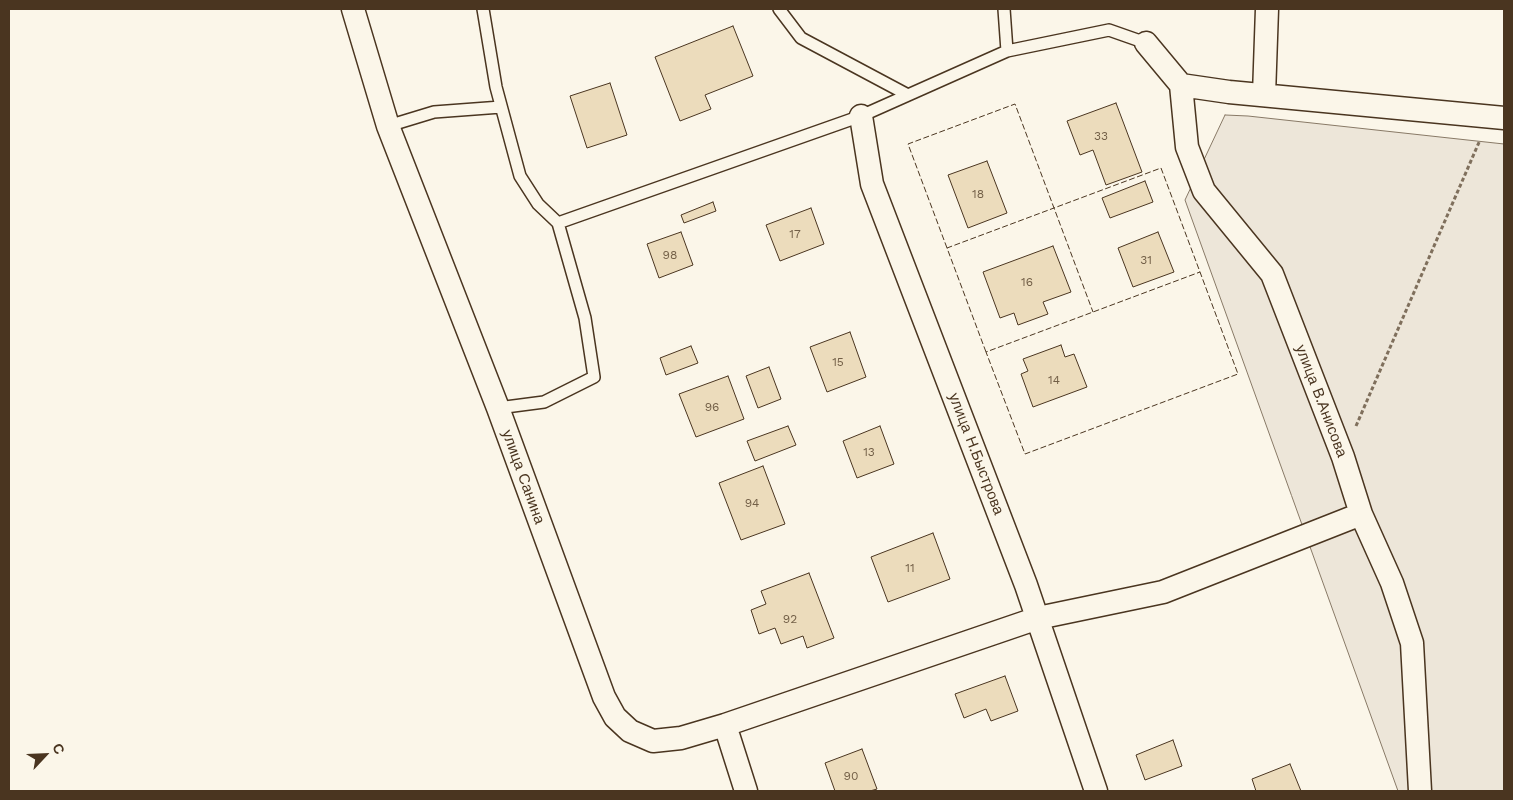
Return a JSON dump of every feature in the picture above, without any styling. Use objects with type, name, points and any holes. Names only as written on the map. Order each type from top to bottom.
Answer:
[{"type":"street","name":"улица Санина","points":[[352,9],[388,126],[498,408],[604,697],[615,716],[630,731],[653,741],[681,738],[725,725],[1038,618],[1163,592],[1361,514]]},
{"type":"street","points":[[1264,94],[1267,9]]},
{"type":"street","points":[[1146,43],[1182,85],[1497,118]]},
{"type":"street","name":"улица В.Анисова","points":[[1182,85],[1187,147],[1204,191],[1272,274],[1343,456],[1361,514],[1392,582],[1412,643],[1420,791]]},
{"type":"street","name":"улица Н.Быстрова","points":[[861,116],[872,184],[1038,618],[1096,791]]},
{"type":"street","points":[[725,725],[746,791]]},
{"type":"lane","points":[[483,9],[501,107],[520,176],[538,204],[558,224],[585,318],[594,377],[544,402],[498,408]]},
{"type":"lane","points":[[779,9],[801,38],[908,96]]},
{"type":"lane","points":[[1004,9],[1007,51]]},
{"type":"lane","points":[[558,224],[861,116],[1007,51],[1109,30],[1146,43]]},
{"type":"lane","points":[[388,126],[434,112],[501,107]]},
{"type":"path","points":[[1343,456],[1497,118]]},
{"type":"shaded area","points":[[1225,115],[1504,144],[1504,791],[1398,791],[1185,200]]},
{"type":"building","points":[[733,26],[753,76],[705,95],[711,109],[680,121],[655,57]]},
{"type":"building","points":[[610,83],[627,135],[587,148],[570,96]]},
{"type":"building","points":[[1116,103],[1142,172],[1106,185],[1093,150],[1080,155],[1067,121]]},
{"type":"building","points":[[987,161],[1007,213],[968,228],[948,175]]},
{"type":"building","points":[[1145,181],[1153,202],[1110,218],[1102,198]]},
{"type":"building","points":[[713,202],[716,211],[684,223],[681,215]]},
{"type":"building","points":[[811,208],[824,244],[780,261],[766,225]]},
{"type":"building","points":[[681,232],[693,265],[659,278],[647,244]]},
{"type":"building","points":[[1158,232],[1174,272],[1133,287],[1118,248]]},
{"type":"building","points":[[1053,246],[1071,292],[1043,302],[1048,314],[1018,325],[1014,313],[1000,318],[983,272]]},
{"type":"building","points":[[850,332],[866,377],[827,392],[810,347]]},
{"type":"building","points":[[1061,345],[1065,357],[1074,354],[1087,387],[1033,407],[1021,374],[1028,371],[1023,359]]},
{"type":"building","points":[[691,346],[698,363],[666,375],[660,358]]},
{"type":"building","points":[[769,367],[781,399],[758,408],[746,376]]},
{"type":"building","points":[[728,376],[744,419],[696,437],[679,394]]},
{"type":"building","points":[[788,426],[796,445],[755,461],[747,441]]},
{"type":"building","points":[[880,426],[894,464],[857,478],[843,441]]},
{"type":"building","points":[[763,466],[785,524],[741,540],[719,483]]},
{"type":"building","points":[[933,533],[950,579],[888,602],[871,557]]},
{"type":"building","points":[[809,573],[834,638],[807,648],[803,636],[781,644],[775,628],[759,634],[751,610],[766,604],[761,591]]},
{"type":"building","points":[[1005,676],[1018,711],[991,721],[986,709],[964,718],[955,694]]},
{"type":"building","points":[[1173,740],[1182,766],[1145,780],[1136,755]]},
{"type":"building","points":[[862,749],[877,789],[870,791],[835,791],[825,763]]},
{"type":"building","points":[[1290,764],[1301,791],[1256,791],[1252,779]]},
{"type":"fence","points":[[947,248],[908,144],[1015,104],[1054,208],[1161,168],[1200,272],[1238,374],[1025,454],[986,352],[1200,272]]},
{"type":"fence","points":[[986,352],[947,248],[1054,208],[1093,312]]}]
